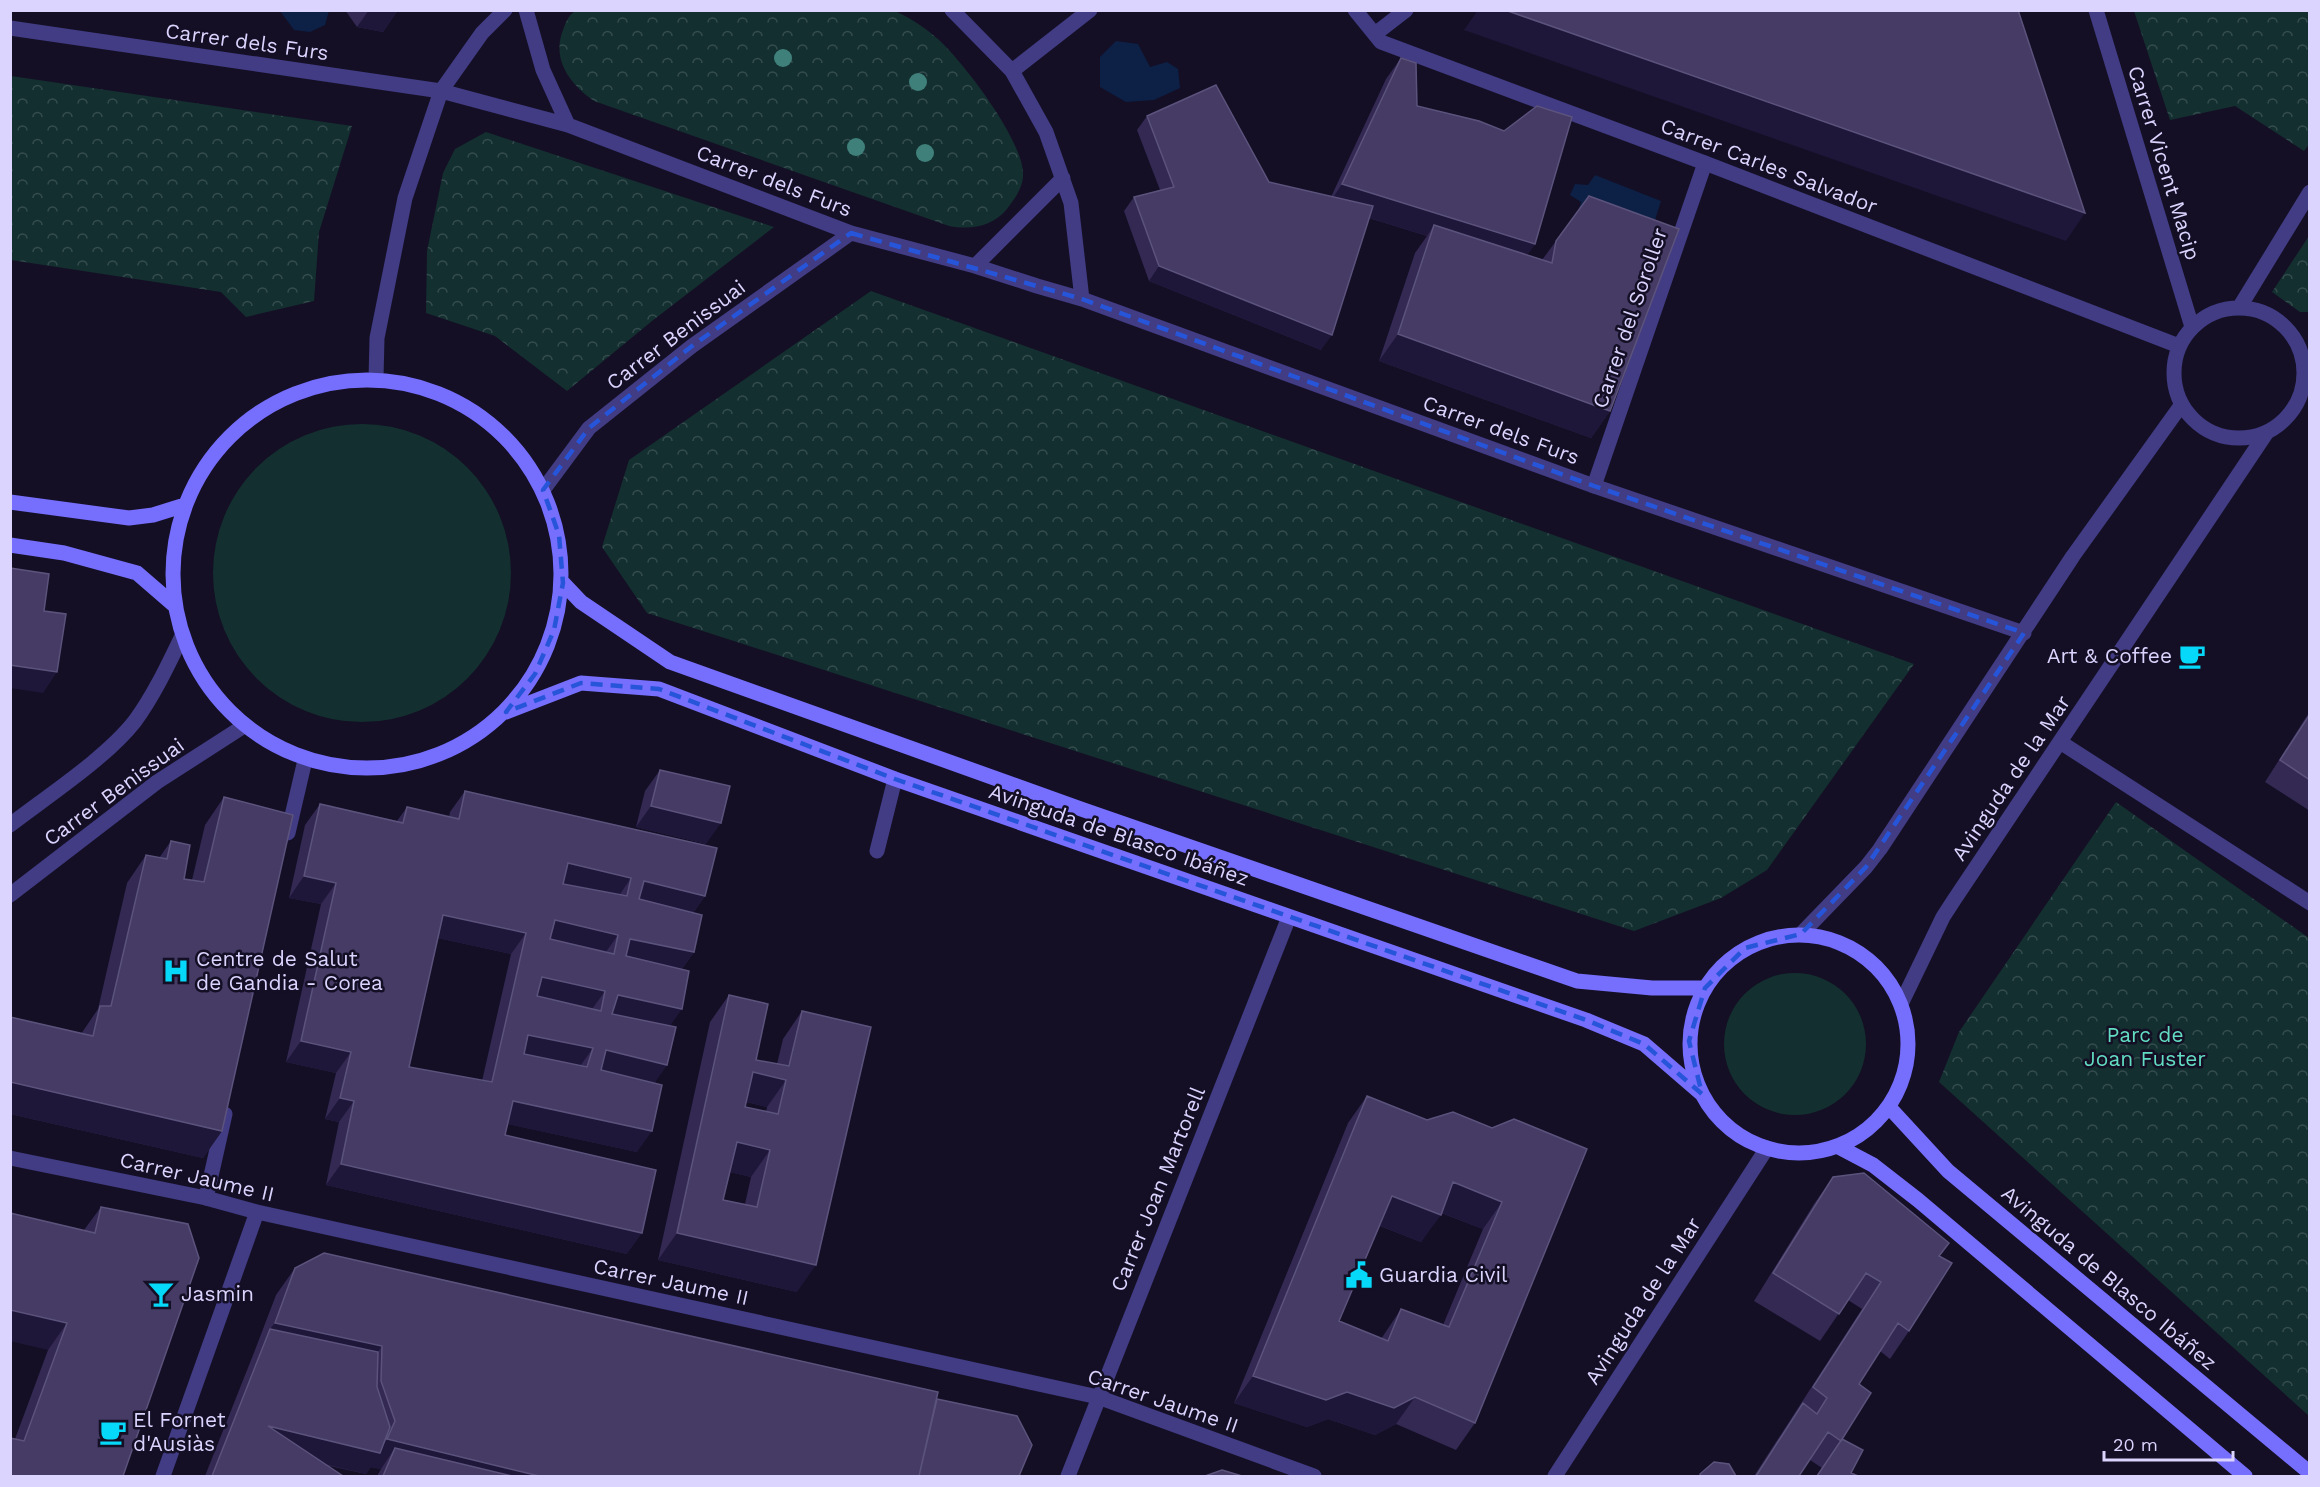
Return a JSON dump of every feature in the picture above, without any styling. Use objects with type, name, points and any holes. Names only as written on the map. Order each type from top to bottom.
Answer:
[{"type":"main road","points":[[376,379],[428,389],[474,412],[514,446],[543,490],[559,535],[563,583],[554,630],[535,674],[506,711],[466,742],[420,762],[369,769],[305,760],[280,749],[244,726],[210,690],[182,636],[174,605],[173,554],[184,505],[215,452],[260,411],[315,387],[376,379]]},
{"type":"main road","points":[[10,502],[129,518],[153,515],[184,505]]},
{"type":"main road","points":[[10,545],[64,553],[137,573],[174,605]]},
{"type":"main road","name":"Avinguda de Blasco Ibáñez","points":[[563,583],[581,602],[670,662],[1070,805],[1577,981],[1652,988],[1705,988]]},
{"type":"main road","name":"Avinguda de Blasco Ibáñez","points":[[506,711],[581,683],[659,689],[895,779],[1586,1020],[1644,1044],[1702,1094]]},
{"type":"main road","points":[[1801,934],[1833,940],[1861,954],[1885,976],[1901,1004],[1908,1039],[1904,1074],[1888,1107],[1874,1123],[1857,1137],[1837,1146],[1802,1152],[1767,1148],[1740,1136],[1719,1118],[1702,1094],[1692,1069],[1689,1041],[1694,1014],[1705,988],[1723,966],[1746,948],[1772,938],[1801,934]]},
{"type":"main road","name":"Avinguda de Blasco Ibáñez","points":[[1888,1107],[1948,1171],[2310,1473]]},
{"type":"main road","points":[[1837,1146],[1873,1165],[1918,1200],[2245,1476]]},
{"type":"street","points":[[376,379],[377,338],[405,198],[441,91],[482,33],[505,10]]},
{"type":"street","points":[[526,10],[543,69],[568,125]]},
{"type":"street","points":[[952,10],[1012,71],[1046,132],[1071,203],[1082,298]]},
{"type":"street","points":[[1012,71],[1090,10]]},
{"type":"street","name":"Carrer Carles Salvador","points":[[1355,10],[1381,42],[1705,163],[2179,346]]},
{"type":"street","points":[[1375,34],[1406,10]]},
{"type":"street","name":"Carrer Vicent Macip","points":[[2096,10],[2192,327]]},
{"type":"street","name":"Carrer dels Furs","points":[[10,28],[441,91],[568,125],[851,233],[975,266],[1082,298],[1594,486],[2024,633]]},
{"type":"street","name":"Carrer del Soroller","points":[[1594,486],[1705,163]]},
{"type":"street","points":[[975,266],[1063,178]]},
{"type":"street","points":[[2239,308],[2310,192]]},
{"type":"street","name":"Carrer Benissuai","points":[[543,490],[589,428],[692,346],[851,233]]},
{"type":"street","points":[[2239,308],[2254,309],[2268,315],[2287,329],[2299,349],[2307,375],[2298,400],[2285,419],[2267,432],[2248,437],[2228,437],[2210,431],[2194,420],[2182,404],[2176,391],[2175,360],[2179,346],[2192,327],[2214,313],[2239,308]]},
{"type":"street","points":[[1801,934],[1866,867],[1880,849],[2073,556],[2182,404]]},
{"type":"street","name":"Avinguda de la Mar","points":[[1901,1004],[1943,917],[2267,432]]},
{"type":"street","name":"Carrer Benissuai","points":[[10,825],[103,753],[134,722],[158,684],[182,636]]},
{"type":"street","name":"Carrer Benissuai","points":[[10,895],[157,782],[244,726]]},
{"type":"street","points":[[2060,742],[2310,903]]},
{"type":"street","points":[[284,849],[305,760]]},
{"type":"street","points":[[877,851],[895,779]]},
{"type":"street","name":"Carrer Joan Martorell","points":[[1068,1476],[1289,917]]},
{"type":"street","points":[[206,1198],[227,1105]]},
{"type":"street","name":"Avinguda de la Mar","points":[[1555,1476],[1767,1148]]},
{"type":"street","name":"Carrer Jaume II","points":[[10,1158],[206,1198],[256,1212],[1098,1397],[1314,1476]]},
{"type":"street","points":[[163,1476],[256,1212]]},
{"type":"highlighted area","points":[[851,233],[1082,299],[1594,486],[2024,633],[1866,867],[1801,934],[1745,948],[1705,988],[1689,1041],[1702,1094],[1644,1044],[1586,1020],[895,779],[659,689],[581,683],[506,712],[535,674],[554,630],[563,583],[559,535],[543,490],[589,428],[692,346]]},
{"type":"green space","points":[[892,10],[919,24],[939,40],[990,102],[1013,140],[1020,158],[1023,177],[1020,187],[1007,209],[995,220],[981,226],[965,228],[949,226],[594,101],[571,79],[561,61],[560,41],[563,30],[575,11]]},
{"type":"green space","points":[[2134,11],[2309,11],[2310,143],[2304,151],[2235,106],[2170,120]]},
{"type":"green space","points":[[11,76],[352,126],[319,232],[314,301],[246,317],[221,292],[11,260]]},
{"type":"green space","points":[[486,132],[774,227],[652,321],[567,391],[495,336],[426,313],[427,251],[443,173],[455,149]]},
{"type":"green space","points":[[2309,236],[2309,312],[2300,312],[2272,292]]},
{"type":"green space","points":[[871,291],[1914,664],[1767,870],[1721,898],[1634,931],[647,613],[602,547],[629,460]]},
{"type":"green space","points":[[362,424],[391,427],[419,436],[445,449],[467,468],[486,490],[499,516],[508,544],[511,573],[508,602],[499,630],[486,656],[467,678],[445,697],[419,710],[391,719],[362,722],[333,719],[305,710],[279,697],[257,678],[238,656],[225,630],[216,602],[213,573],[216,544],[225,516],[238,490],[257,468],[279,449],[305,436],[333,427]]},
{"type":"green space","name":"Parc de Joan Fuster","points":[[2116,802],[2309,938],[2309,1416],[1939,1082],[1959,1032]]},
{"type":"green space","points":[[1795,973],[1822,979],[1845,994],[1860,1017],[1866,1044],[1860,1071],[1845,1094],[1822,1109],[1795,1115],[1768,1109],[1745,1094],[1730,1071],[1724,1044],[1730,1017],[1745,994],[1768,979]]},
{"type":"water","points":[[280,11],[329,11],[325,25],[310,32],[294,30]]},
{"type":"water","points":[[1116,41],[1138,44],[1150,67],[1167,62],[1178,69],[1180,88],[1154,100],[1126,102],[1100,87],[1100,57]]},
{"type":"water","points":[[1595,175],[1661,201],[1649,239],[1578,213],[1581,202],[1570,195],[1575,184],[1588,185]]},
{"type":"building","points":[[1505,10],[2018,10],[2085,213]]},
{"type":"building","points":[[1401,58],[1416,63],[1417,106],[1479,121],[1504,131],[1537,106],[1572,117],[1535,244],[1342,184]]},
{"type":"building","points":[[1216,85],[1269,182],[1373,206],[1332,335],[1159,266],[1134,197],[1174,187],[1147,116]]},
{"type":"building","points":[[1589,196],[1679,229],[1610,411],[1398,334],[1434,225],[1552,263],[1556,241]]},
{"type":"building","points":[[10,568],[49,574],[44,611],[66,614],[57,672],[10,665]]},
{"type":"building","points":[[2310,714],[2310,780],[2280,760]]},
{"type":"building","points":[[660,770],[730,786],[721,823],[651,806]]},
{"type":"building","points":[[465,791],[717,848],[705,896],[644,881],[639,899],[702,915],[694,952],[630,939],[626,956],[689,971],[682,1009],[618,995],[612,1014],[676,1027],[667,1065],[606,1050],[601,1070],[662,1085],[652,1131],[513,1101],[505,1135],[656,1170],[642,1233],[341,1164],[354,1101],[340,1098],[351,1052],[301,1041],[336,883],[304,876],[320,804],[403,823],[407,807],[459,819]],"holes":[[[568,863],[631,878],[627,896],[563,884]],[[443,915],[526,933],[492,1082],[409,1067]],[[555,920],[618,935],[614,954],[550,939]],[[542,977],[605,991],[601,1011],[537,996]],[[528,1035],[593,1048],[587,1067],[524,1054]]]},
{"type":"building","name":"Centre de Salut de Gandia - Corea","points":[[224,797],[293,815],[222,1131],[10,1082],[10,1017],[93,1036],[100,1006],[111,1006],[146,855],[167,859],[171,841],[190,845],[184,879],[204,882]]},
{"type":"building","points":[[729,995],[768,1004],[756,1060],[789,1066],[802,1011],[871,1027],[816,1265],[677,1233]],"holes":[[[753,1072],[786,1080],[778,1114],[745,1107]],[[737,1142],[770,1150],[757,1207],[723,1200]]]},
{"type":"building","points":[[1367,1096],[1427,1120],[1453,1112],[1492,1128],[1514,1119],[1587,1149],[1475,1423],[1415,1397],[1394,1408],[1347,1392],[1326,1400],[1253,1376]],"holes":[[[1453,1182],[1502,1202],[1449,1327],[1401,1309],[1388,1341],[1339,1321],[1392,1196],[1441,1215]]]},
{"type":"building","points":[[1864,1173],[1949,1243],[1939,1256],[1952,1263],[1909,1331],[1898,1323],[1859,1384],[1871,1393],[1841,1441],[1828,1432],[1799,1476],[1756,1476],[1803,1403],[1817,1414],[1827,1398],[1813,1387],[1881,1282],[1866,1273],[1839,1314],[1773,1273],[1833,1177]]},
{"type":"building","points":[[101,1207],[188,1224],[199,1258],[123,1476],[10,1476],[10,1438],[24,1441],[67,1323],[10,1310],[10,1213],[95,1233]]},
{"type":"building","points":[[324,1253],[938,1392],[919,1476],[539,1476],[387,1439],[395,1421],[381,1381],[382,1346],[275,1323],[295,1268]]},
{"type":"building","points":[[270,1329],[378,1352],[377,1387],[390,1427],[380,1453],[268,1426],[343,1476],[212,1476]]},
{"type":"building","points":[[937,1399],[1017,1416],[1032,1445],[1019,1476],[919,1476]]},
{"type":"building","points":[[1842,1439],[1863,1450],[1851,1473],[1858,1476],[1817,1476]]},
{"type":"building","points":[[395,1448],[512,1476],[383,1476]]},
{"type":"building","points":[[1714,1462],[1729,1464],[1736,1476],[1700,1476]]},
{"type":"building","points":[[1222,1470],[1242,1476],[1205,1476]]},
{"type":"place","name":"Art & Coffee","points":[[2192,656]]},
{"type":"place","name":"Centre de Salut de Gandia - Corea","points":[[176,971]]},
{"type":"place","name":"Guardia Civil","points":[[1359,1275]]},
{"type":"place","name":"Jasmin","points":[[161,1294]]},
{"type":"place","name":"El Fornet d'Ausiàs","points":[[113,1432]]}]
